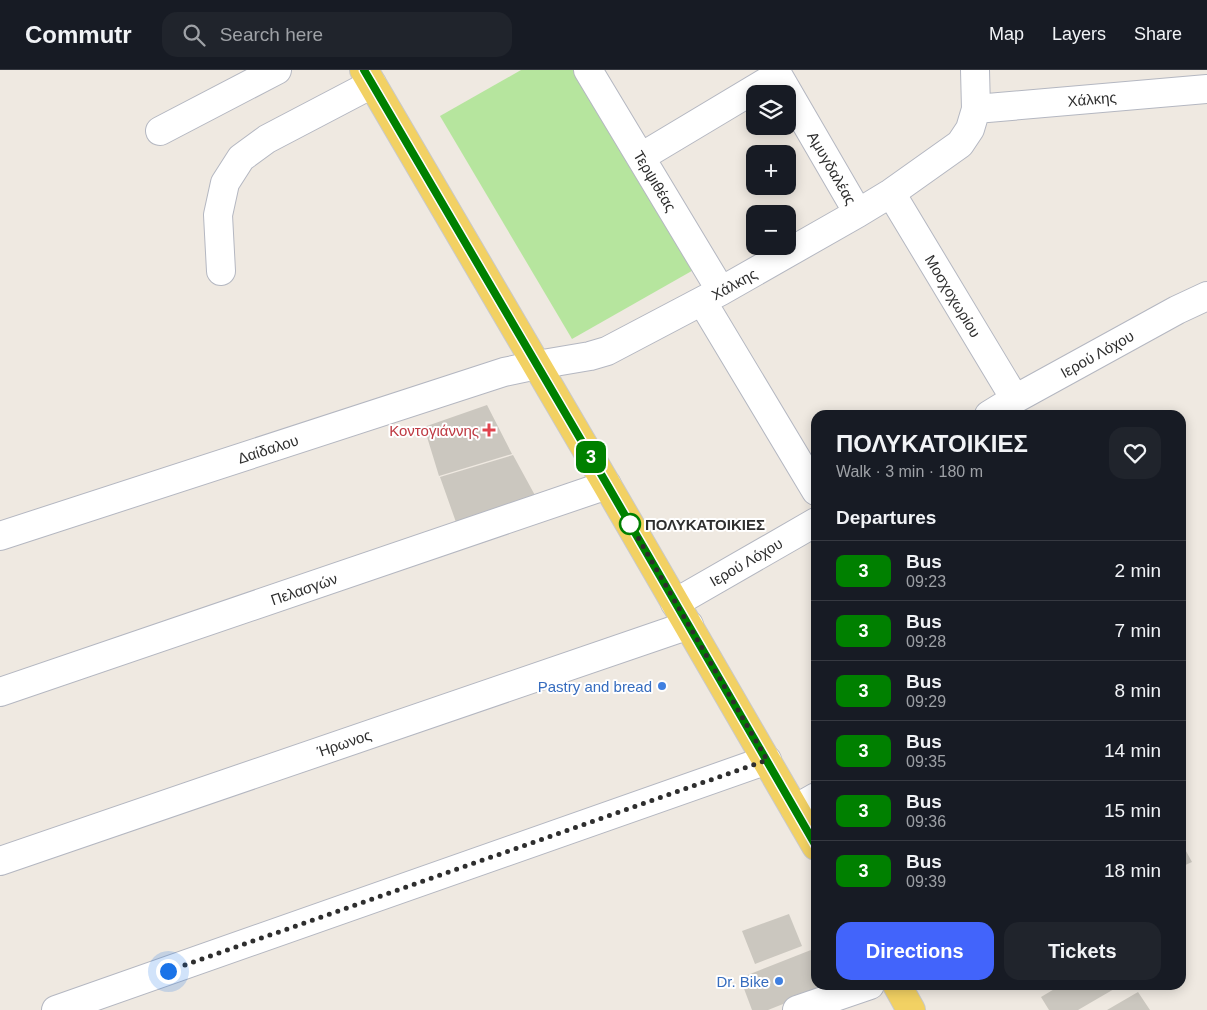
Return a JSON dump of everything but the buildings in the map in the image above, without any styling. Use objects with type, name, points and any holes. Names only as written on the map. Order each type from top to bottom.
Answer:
[{"type":"main road","points":[[368,77],[767,760],[806,803],[811,824]]},
{"type":"main road","points":[[900,990],[911,1010]]},
{"type":"street","points":[[160,131],[277,70]]},
{"type":"street","name":"Τερψιθέας","points":[[588,70],[641,157],[711,296],[811,482]]},
{"type":"street","name":"Χάλκης","points":[[537,365],[590,356],[607,351],[711,296],[858,213],[891,192],[960,144],[970,129],[976,109],[975,70]]},
{"type":"street","points":[[641,157],[777,73]]},
{"type":"street","name":"Αμυγδαλέας","points":[[777,73],[858,213]]},
{"type":"street","points":[[221,270],[218,215],[225,183],[241,158],[267,139],[368,77]]},
{"type":"street","name":"Χάλκης","points":[[976,109],[1207,89]]},
{"type":"street","name":"Μοσχοχωρίου","points":[[891,192],[1015,399]]},
{"type":"street","name":"Ιερού Λόχου","points":[[997,410],[1177,310],[1207,296]]},
{"type":"street","name":"Δαίδαλου","points":[[0,536],[504,372],[537,365]]},
{"type":"street","name":"Πελασγών","points":[[0,692],[608,486]]},
{"type":"street","name":"Ιερού Λόχου","points":[[682,614],[811,525]]},
{"type":"street","name":"Ήρωνος","points":[[0,861],[682,614]]},
{"type":"street","points":[[56,1010],[767,760]]},
{"type":"street","points":[[798,1010],[856,990]]},
{"type":"green space","points":[[521,70],[581,70],[697,268],[572,339],[440,116]]},
{"type":"bus line","name":"3","points":[[364,70],[811,837]]},
{"type":"place","name":"Κοντογιάννης","points":[[489,430]]},
{"type":"place","name":"ΠΟΛΥΚΑΤΟΙΚΙΕΣ","points":[[630,524]]},
{"type":"place","name":"Pastry and bread","points":[[662,686]]},
{"type":"place","name":"Dr. Bike","points":[[779,981]]},
{"type":"route","points":[[168,971],[767,760],[629,522],[630,524]]}]
